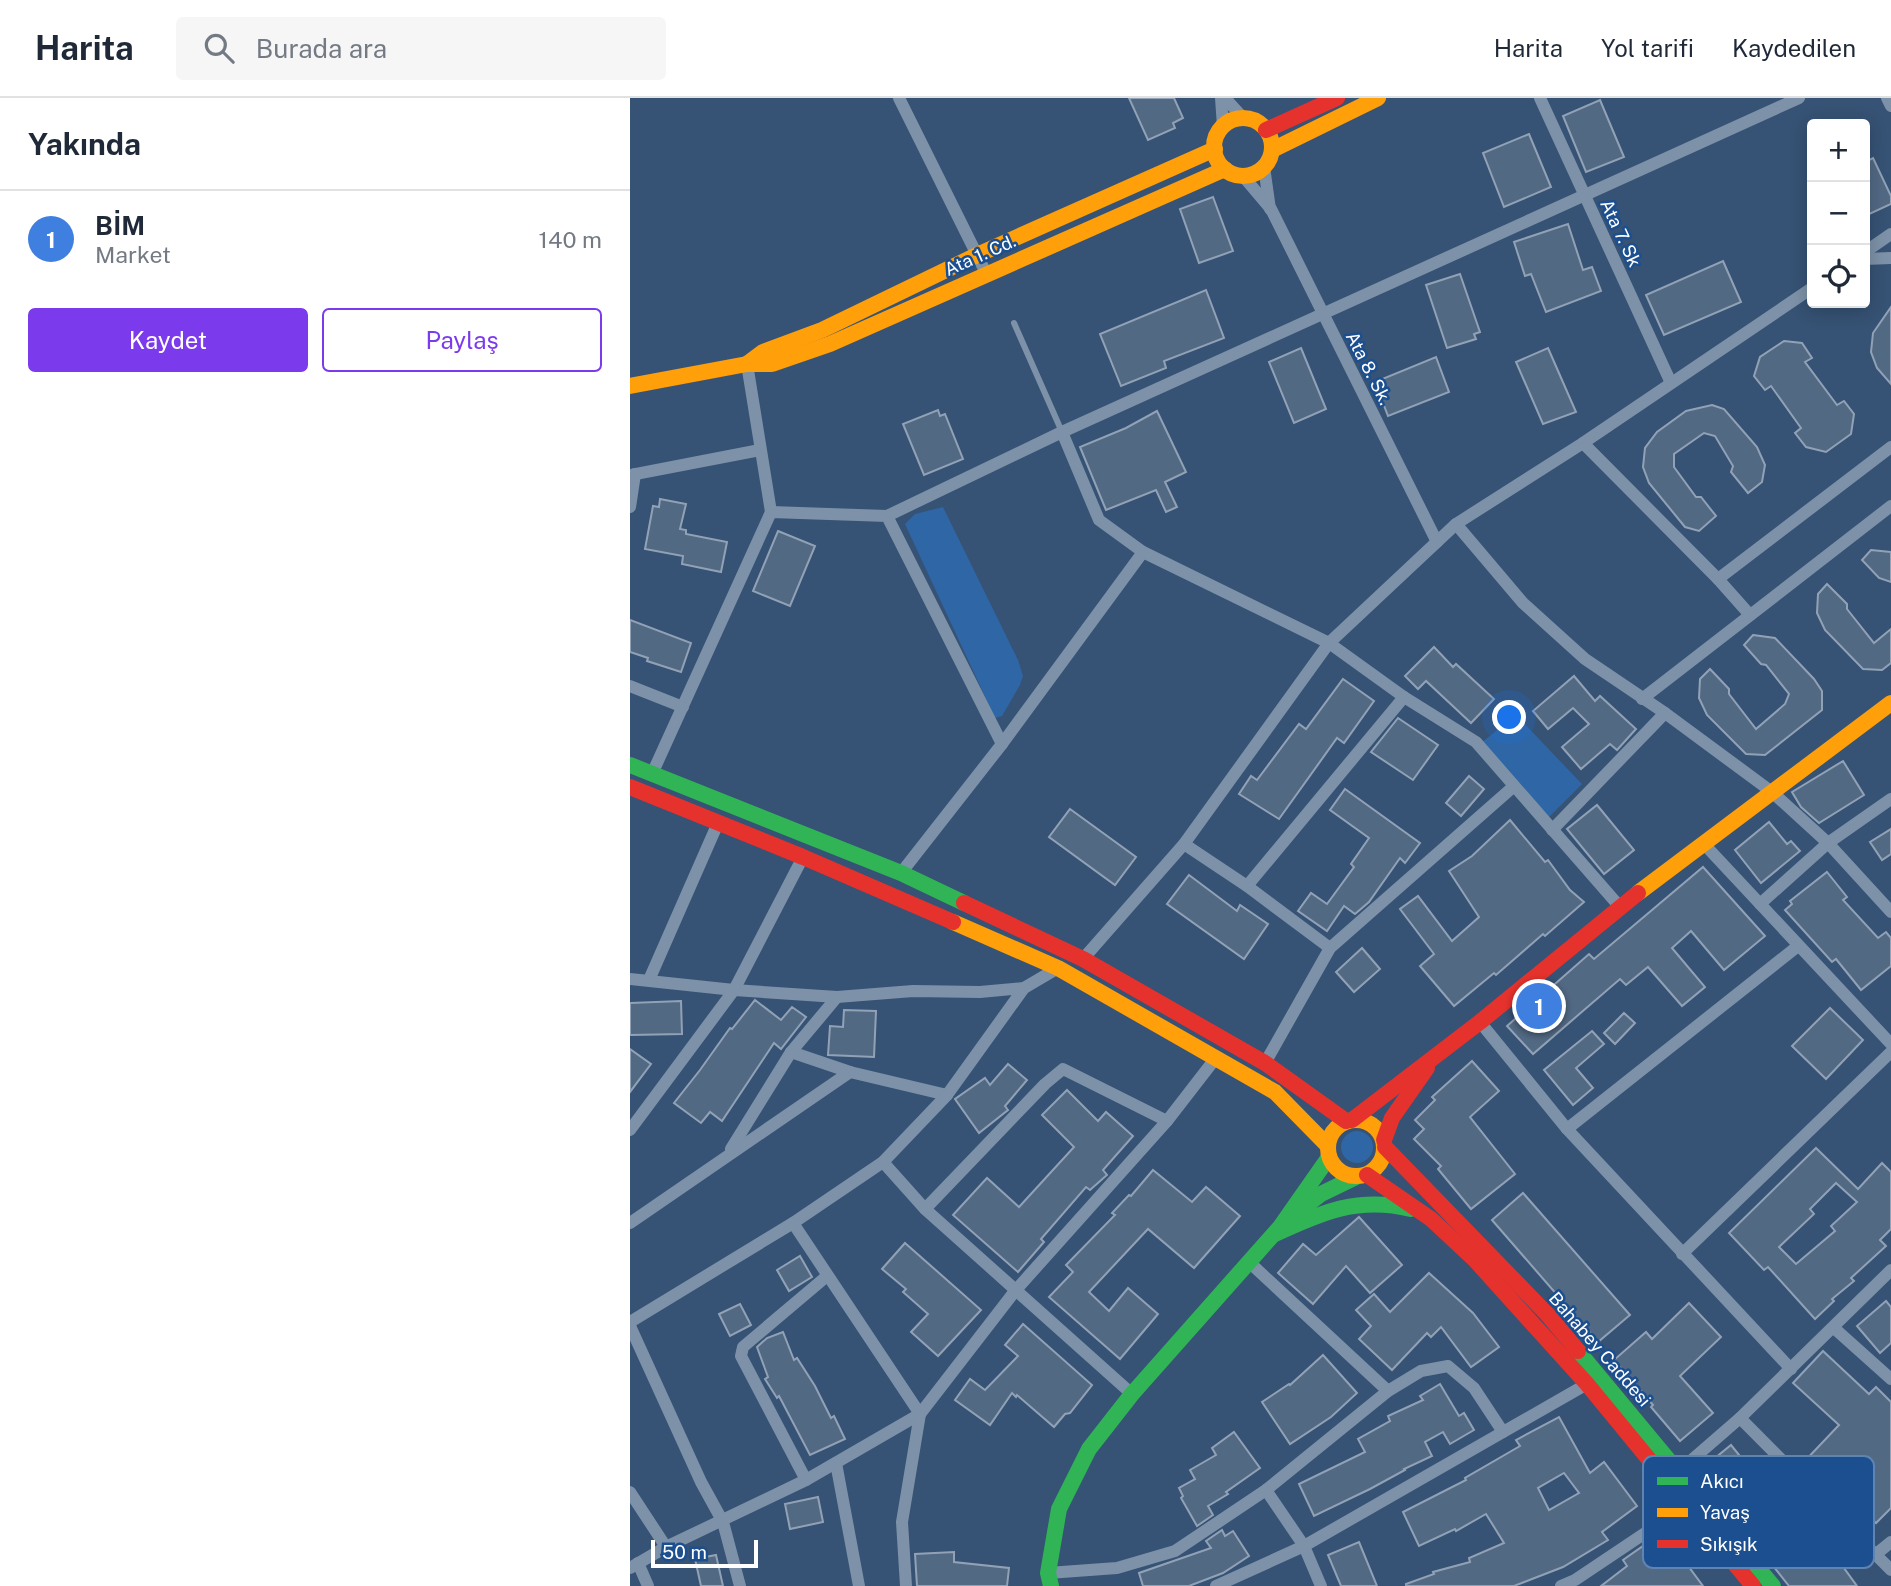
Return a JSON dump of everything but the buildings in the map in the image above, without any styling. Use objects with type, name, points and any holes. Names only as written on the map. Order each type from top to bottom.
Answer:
[{"type":"street","points":[[899,98],[986,273]]},
{"type":"street","points":[[1223,98],[1244,119]]},
{"type":"street","points":[[1223,98],[1223,126]]},
{"type":"street","points":[[1266,130],[1337,98]]},
{"type":"street","points":[[1272,150],[1378,98]]},
{"type":"street","name":"Ata 7. Sk","points":[[1540,98],[1671,383]]},
{"type":"street","points":[[771,512],[887,516],[1062,432],[1798,98]]},
{"type":"street","points":[[1887,98],[1891,106]]},
{"type":"street","points":[[1244,119],[1259,123],[1270,138],[1272,150],[1264,167],[1270,209],[1243,176],[1225,169],[1218,162],[1215,149],[1218,134],[1223,126],[1231,121],[1244,119]]},
{"type":"street","name":"Ata 1. Cd.","points":[[747,364],[763,352],[822,330],[977,255],[1215,149]]},
{"type":"street","points":[[1243,176],[1264,167]]},
{"type":"street","name":"Ata 1. Cd.","points":[[630,386],[747,364],[772,364],[830,344],[1225,169]]},
{"type":"street","name":"Ata 8. Sk.","points":[[1270,209],[1437,542]]},
{"type":"street","points":[[1870,249],[1891,234]]},
{"type":"street","points":[[1870,259],[1891,258]]},
{"type":"street","points":[[1083,959],[1184,844],[1329,643],[1456,524],[1583,443],[1807,291]]},
{"type":"street","points":[[652,774],[771,512],[747,364]]},
{"type":"street","points":[[1062,432],[1099,520],[1143,552],[1329,643],[1404,697],[1476,742],[1513,788],[1620,907]]},
{"type":"street","points":[[1583,443],[1718,579],[1750,615]]},
{"type":"street","points":[[1718,579],[1891,447]]},
{"type":"street","points":[[630,507],[632,475],[760,450]]},
{"type":"street","points":[[1642,699],[1891,506]]},
{"type":"street","points":[[887,516],[1002,744]]},
{"type":"street","points":[[1456,524],[1523,603],[1585,659],[1665,713],[1772,792],[1828,843],[1891,912]]},
{"type":"street","points":[[901,873],[1002,744],[1143,552]]},
{"type":"street","points":[[630,686],[683,707]]},
{"type":"street","points":[[1247,886],[1404,697]]},
{"type":"street","points":[[1277,1231],[1328,1151],[1333,1131],[1480,1022],[1620,907],[1891,703]]},
{"type":"street","points":[[1552,830],[1665,713]]},
{"type":"street","points":[[630,765],[901,873],[1083,959],[1265,1063],[1349,1121],[1360,1120],[1375,1126],[1384,1144]]},
{"type":"street","points":[[1265,1063],[1330,948],[1513,788]]},
{"type":"street","points":[[630,789],[803,858],[1058,968],[1275,1091],[1328,1151],[1339,1171],[1361,1176]]},
{"type":"street","points":[[1760,904],[1828,843],[1891,799]]},
{"type":"street","points":[[649,980],[718,823]]},
{"type":"street","points":[[1184,844],[1247,886],[1330,948]]},
{"type":"street","points":[[1704,844],[1891,1044]]},
{"type":"street","points":[[630,1130],[734,990],[803,858]]},
{"type":"street","points":[[1567,1129],[1798,946]]},
{"type":"street","points":[[740,1586],[723,1521],[701,1482],[630,1324],[793,1223],[883,1163],[947,1095],[1024,988],[1058,968]]},
{"type":"street","points":[[630,979],[837,997],[914,991],[980,992],[1024,988]]},
{"type":"street","points":[[729,1153],[791,1052],[837,997]]},
{"type":"street","points":[[1480,1022],[1567,1129],[1791,1369]]},
{"type":"street","points":[[791,1052],[850,1072],[947,1095]]},
{"type":"street","points":[[1682,1254],[1891,1052]]},
{"type":"street","points":[[1434,1057],[1392,1118],[1380,1164],[1321,1194],[1277,1231],[1132,1394],[1088,1449],[1059,1508],[1049,1579],[1117,1568],[1175,1551],[1266,1490],[1388,1391],[1421,1371],[1448,1366],[1474,1388],[1503,1432]]},
{"type":"street","points":[[648,1586],[634,1565],[806,1480],[920,1414],[1015,1291],[1167,1121],[1215,1059]]},
{"type":"street","points":[[925,1209],[1045,1084],[1063,1069],[1167,1121]]},
{"type":"street","points":[[630,1223],[850,1072]]},
{"type":"street","name":"Bahabey Caddesi","points":[[1384,1144],[1547,1314],[1666,1456]]},
{"type":"street","points":[[883,1163],[925,1209],[1132,1394]]},
{"type":"street","name":"Bahabey Caddesi","points":[[1361,1176],[1431,1219],[1475,1260],[1587,1384],[1647,1456]]},
{"type":"street","points":[[1277,1231],[1340,1206],[1363,1203],[1408,1208],[1431,1219]]},
{"type":"street","points":[[793,1223],[920,1414],[902,1522],[906,1586]]},
{"type":"street","points":[[1249,1262],[1388,1391]]},
{"type":"street","points":[[1696,1456],[1740,1418],[1891,1270]]},
{"type":"street","points":[[806,1480],[741,1356],[743,1347],[827,1276]]},
{"type":"street","points":[[1834,1328],[1891,1379]]},
{"type":"street","points":[[1216,1586],[1304,1546],[1587,1384]]},
{"type":"street","points":[[1740,1418],[1777,1456]]},
{"type":"street","points":[[836,1463],[859,1586]]},
{"type":"street","points":[[1266,1490],[1304,1546],[1321,1586]]},
{"type":"street","points":[[630,1492],[666,1548]]},
{"type":"street","points":[[1561,1586],[1577,1583],[1643,1536]]},
{"type":"street","points":[[1891,1542],[1875,1555],[1891,1570]]},
{"type":"street","name":"Bahabey Caddesi","points":[[1738,1568],[1753,1586]]},
{"type":"street","name":"Bahabey Caddesi","points":[[1758,1568],[1773,1586]]},
{"type":"lane","points":[[1014,323],[1062,432]]},
{"type":"shaded area","points":[[943,507],[1018,660],[1023,676],[1002,716],[995,718],[905,524],[915,514]]},
{"type":"shaded area","points":[[1516,715],[1582,784],[1549,817],[1481,743]]},
{"type":"shaded area","points":[[1357,1131],[1368,1136],[1373,1147],[1368,1158],[1357,1163],[1346,1158],[1341,1147],[1346,1136]]},
{"type":"traffic: fast","points":[[630,765],[901,873],[964,903]]},
{"type":"traffic: fast","points":[[1051,1586],[1048,1573],[1059,1509],[1089,1449],[1132,1394],[1280,1227],[1329,1157]]},
{"type":"traffic: fast","points":[[1293,1216],[1321,1194],[1356,1177]]},
{"type":"traffic: fast","points":[[1275,1234],[1341,1208],[1374,1204],[1411,1209]]},
{"type":"traffic: fast","points":[[1578,1351],[1665,1456]]},
{"type":"traffic: fast","points":[[1758,1568],[1773,1586]]},
{"type":"traffic: slow","points":[[1272,150],[1378,98]]},
{"type":"traffic: slow","points":[[1243,118],[1259,123],[1267,131],[1272,147],[1267,163],[1259,171],[1243,176],[1227,171],[1219,163],[1214,147],[1219,131],[1227,123],[1243,118]]},
{"type":"traffic: slow","points":[[747,364],[763,352],[822,330],[977,255],[1215,149]]},
{"type":"traffic: slow","points":[[630,386],[747,364],[772,364],[830,344],[1225,169]]},
{"type":"traffic: slow","points":[[1638,893],[1891,703]]},
{"type":"traffic: slow","points":[[953,922],[1058,968],[1275,1092],[1328,1146]]},
{"type":"traffic: slow","points":[[1350,1120],[1362,1120],[1372,1124],[1380,1132],[1384,1148],[1380,1164],[1372,1172],[1362,1176],[1350,1176],[1340,1172],[1332,1164],[1328,1154],[1328,1142],[1332,1132],[1340,1124],[1350,1120]]},
{"type":"traffic: jam","points":[[1266,130],[1337,98]]},
{"type":"traffic: jam","points":[[630,787],[803,857],[953,922]]},
{"type":"traffic: jam","points":[[1352,1120],[1480,1022],[1638,893]]},
{"type":"traffic: jam","points":[[964,903],[1083,959],[1265,1063],[1346,1121]]},
{"type":"traffic: jam","points":[[1384,1140],[1392,1118],[1427,1068]]},
{"type":"traffic: jam","points":[[1385,1147],[1547,1314],[1578,1351]]},
{"type":"traffic: jam","points":[[1367,1175],[1431,1219],[1475,1260],[1587,1384],[1646,1456]]},
{"type":"traffic: jam","points":[[1738,1568],[1753,1586]]},
{"type":"place","name":"BİM","points":[[1539,1006]]}]
